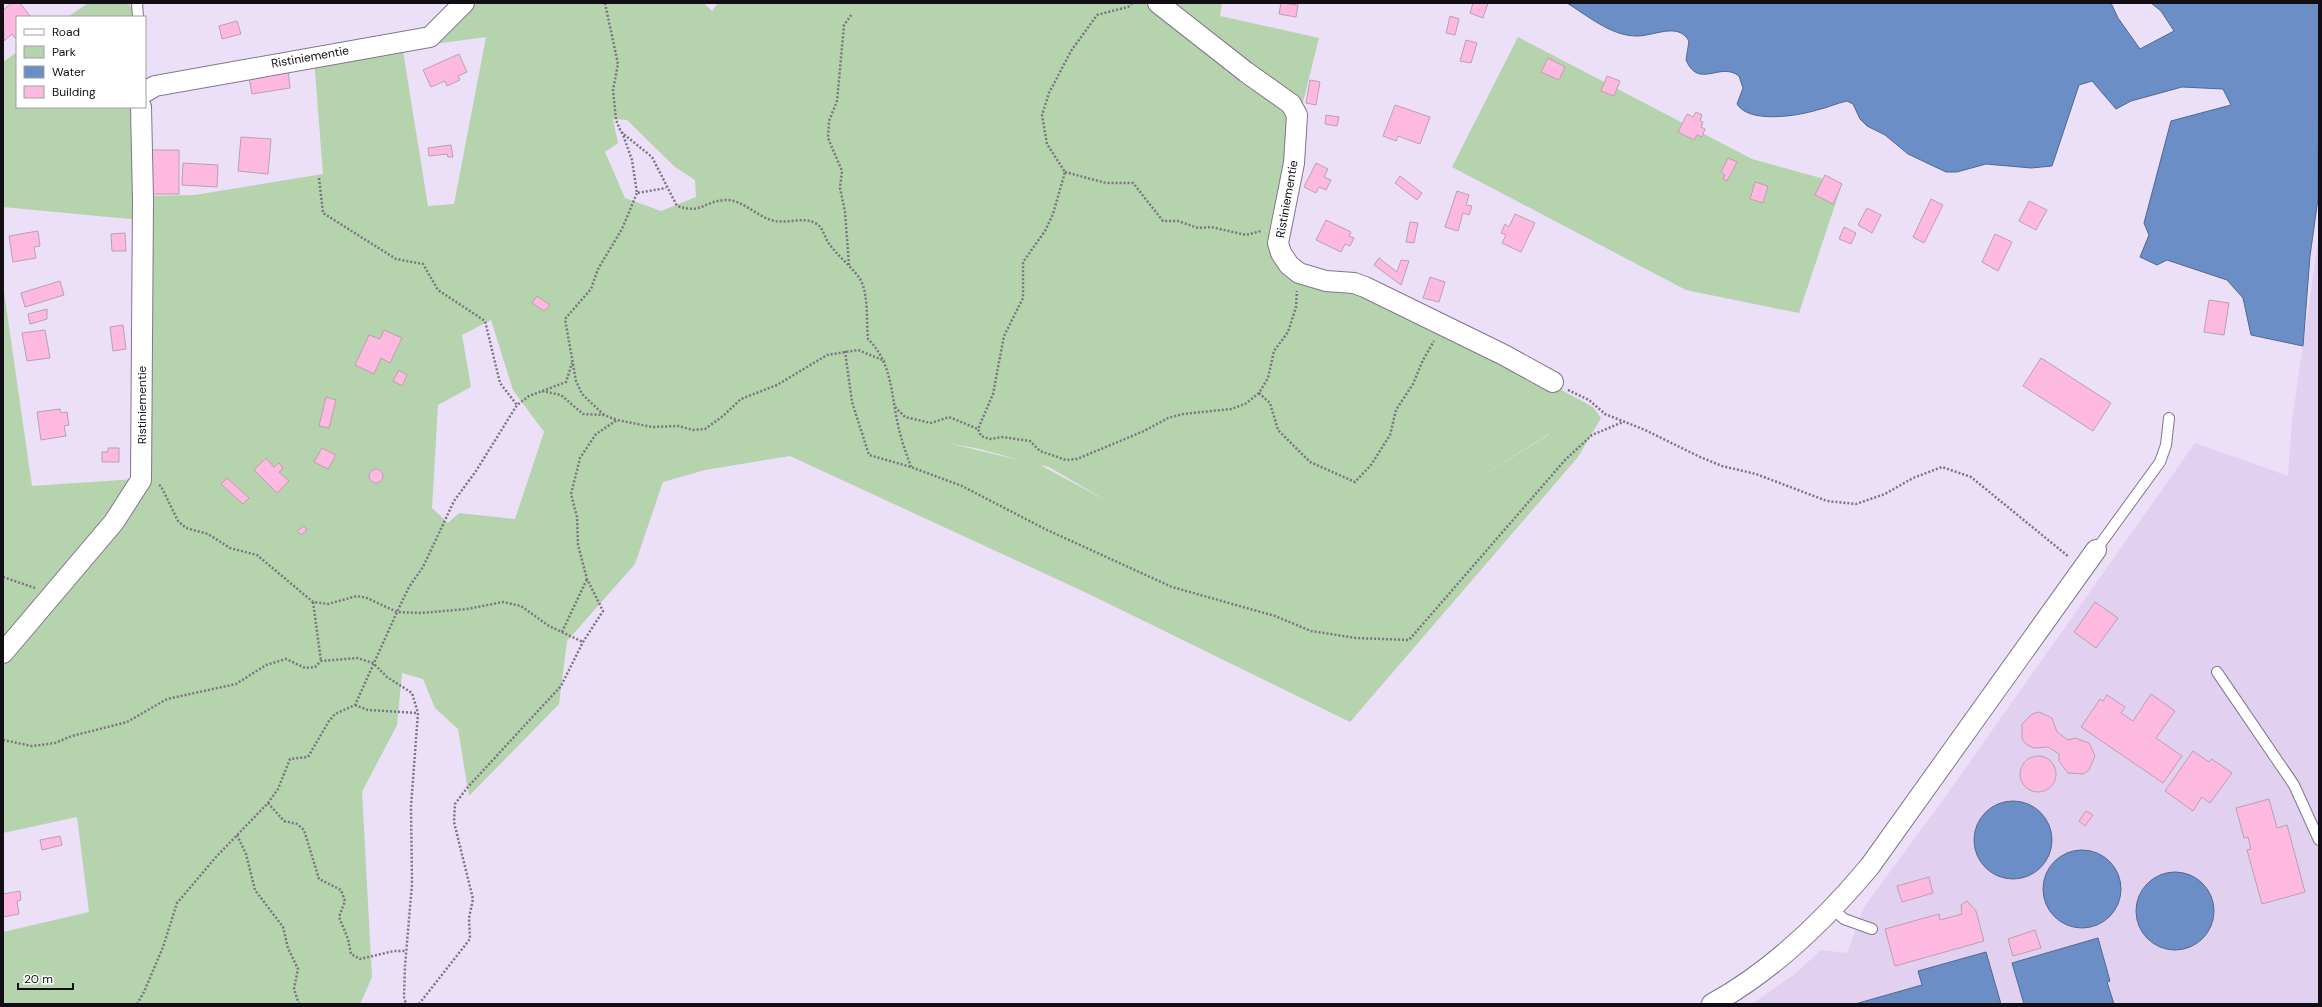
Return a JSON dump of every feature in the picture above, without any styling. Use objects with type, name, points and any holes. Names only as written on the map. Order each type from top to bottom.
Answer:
[{"type":"street","name":"Ristiniementie","points":[[146,90],[155,86],[430,37],[464,3]]},
{"type":"street","name":"Ristiniementie","points":[[1158,3],[1246,72],[1291,104],[1297,115],[1294,164],[1278,243],[1281,253],[1289,265],[1299,273],[1320,280],[1354,283],[1365,286],[1504,355],[1553,382]]},
{"type":"street","name":"Ristiniementie","points":[[141,108],[143,199],[141,480]]},
{"type":"street","points":[[3,653],[114,522],[141,480]]},
{"type":"street","points":[[1712,1004],[1746,983],[1781,957],[1834,909],[1870,866],[2096,550]]},
{"type":"lane","points":[[138,3],[138,16]]},
{"type":"lane","points":[[2096,550],[2160,462],[2166,445],[2169,418]]},
{"type":"lane","points":[[2217,672],[2294,785],[2319,840]]},
{"type":"lane","points":[[1834,909],[1844,919],[1872,929]]},
{"type":"path","points":[[604,415],[582,394],[572,363],[565,319],[591,289],[598,269],[622,228],[637,193],[632,160],[616,120],[614,90],[618,64],[605,3]]},
{"type":"path","points":[[1132,3],[1128,7],[1097,15],[1071,51],[1049,93],[1042,115],[1047,144],[1064,172],[1106,183],[1133,184],[1163,221],[1178,221],[1198,228],[1211,227],[1246,235],[1260,231],[1279,233]]},
{"type":"path","points":[[849,266],[845,212],[840,188],[842,171],[828,138],[829,121],[837,101],[844,25],[852,14]]},
{"type":"path","points":[[621,132],[652,157],[666,188],[677,206],[691,210],[724,200],[738,202],[771,220],[788,223],[807,220],[817,223],[829,244],[861,281],[868,339],[878,349],[884,360],[901,438],[911,467]]},
{"type":"path","points":[[978,429],[993,394],[1004,336],[1024,298],[1023,262],[1045,231],[1053,214],[1064,172]]},
{"type":"path","points":[[319,178],[323,213],[396,259],[424,264],[438,290],[484,321],[500,383],[518,405]]},
{"type":"path","points":[[637,193],[666,188]]},
{"type":"path","points":[[895,407],[905,417],[931,423],[949,417],[978,429],[981,436],[990,439],[1002,437],[1030,441],[1040,451],[1066,460],[1077,459],[1144,431],[1168,418],[1183,414],[1231,409],[1245,404],[1259,393],[1268,378],[1274,352],[1288,332],[1296,307],[1299,273]]},
{"type":"path","points":[[1259,393],[1270,403],[1278,430],[1310,462],[1355,482],[1371,465],[1390,435],[1396,410],[1413,384],[1441,325]]},
{"type":"path","points":[[541,391],[561,395],[583,414],[604,415],[617,420],[652,427],[678,426],[692,430],[705,429],[723,416],[741,399],[777,385],[827,355],[845,350],[858,350],[884,360]]},
{"type":"path","points":[[845,350],[852,402],[869,456],[911,467],[962,486],[1045,529],[1172,587],[1275,616],[1311,631],[1356,638],[1409,640],[1565,460],[1592,435],[1623,422]]},
{"type":"path","points":[[137,1004],[144,992],[163,947],[177,903],[237,835],[268,803],[278,789],[290,759],[308,757],[335,714],[355,705],[373,662],[409,587],[423,567],[454,501],[476,471],[518,405],[529,396],[566,382],[572,363]]},
{"type":"path","points":[[1553,382],[1589,400],[1605,414],[1722,466],[1756,474],[1827,501],[1856,504],[1885,494],[1913,478],[1942,468],[1971,477],[2083,568]]},
{"type":"path","points":[[419,1004],[470,939],[469,918],[473,899],[454,822],[455,804],[467,788],[561,686],[583,642],[603,611],[587,579],[578,545],[577,517],[571,494],[580,458],[596,434],[617,420]]},
{"type":"path","points":[[141,480],[162,486],[178,520],[186,528],[208,534],[230,548],[257,554],[314,602],[328,604],[357,596],[367,598],[397,612],[421,613],[467,609],[503,602],[521,606],[544,623],[583,642]]},
{"type":"path","points":[[3,577],[54,594]]},
{"type":"path","points":[[562,632],[587,579]]},
{"type":"path","points":[[314,602],[321,661]]},
{"type":"path","points":[[3,740],[32,746],[55,743],[72,736],[127,722],[167,699],[236,684],[266,665],[286,659],[305,668],[315,667],[321,661],[357,658],[373,662],[386,677],[412,693],[418,713],[411,806],[412,884],[406,951],[404,997],[406,1004]]},
{"type":"path","points":[[355,705],[368,710],[418,713]]},
{"type":"path","points":[[268,803],[284,821],[297,824],[304,830],[319,879],[341,890],[345,901],[339,917],[348,939],[351,954],[360,959],[394,951],[406,951]]},
{"type":"path","points":[[237,835],[246,854],[255,890],[283,927],[288,948],[298,969],[294,989],[299,1004]]},
{"type":"shaded area","points":[[2319,235],[2319,1004],[1752,1004],[1796,973],[1821,950],[1847,953],[1864,907],[1943,800],[2195,443],[2288,476],[2292,421]]},
{"type":"green space","points":[[88,3],[128,3],[141,16],[69,16]]},
{"type":"green space","points":[[470,3],[704,3],[712,11],[718,3],[1222,3],[1220,16],[1319,38],[1303,102],[1300,136],[1281,236],[1300,267],[1327,276],[1552,385],[1593,407],[1601,418],[1578,457],[1350,722],[1091,595],[790,456],[705,470],[663,482],[635,564],[567,641],[559,704],[469,796],[458,729],[435,708],[423,679],[402,673],[397,725],[362,792],[372,977],[360,1004],[3,1004],[3,932],[89,912],[77,817],[3,833],[3,285],[32,486],[136,479],[140,220],[3,207],[3,62],[16,53],[16,108],[146,108],[147,196],[195,195],[323,174],[314,59],[402,45],[428,206],[454,204],[486,37],[434,44]],"holes":[[[613,119],[627,120],[675,167],[695,180],[696,197],[661,211],[625,198],[605,152],[618,143]],[[491,320],[513,390],[544,432],[515,519],[459,513],[448,523],[432,508],[438,405],[471,387],[462,335]],[[1549,434],[1550,434],[1467,485]],[[948,443],[980,449],[1019,460]],[[1040,465],[1049,467],[1107,501]]]},
{"type":"green space","points":[[1518,37],[1752,159],[1842,184],[1799,313],[1686,290],[1452,167]]},
{"type":"water","points":[[1567,3],[2111,3],[2118,18],[2140,49],[2174,31],[2161,11],[2151,3],[2319,3],[2318,199],[2310,256],[2303,346],[2251,335],[2243,298],[2227,280],[2167,260],[2157,265],[2140,257],[2149,235],[2144,223],[2171,121],[2231,105],[2223,89],[2182,87],[2131,101],[2116,109],[2092,81],[2079,85],[2052,166],[2031,168],[1986,164],[1957,172],[1946,172],[1908,154],[1885,135],[1867,126],[1860,119],[1853,104],[1847,101],[1809,112],[1787,116],[1763,116],[1752,114],[1743,110],[1737,104],[1743,88],[1739,76],[1732,72],[1725,71],[1703,74],[1697,73],[1691,69],[1686,60],[1689,41],[1684,35],[1678,32],[1665,31],[1642,36],[1626,35],[1608,29]]},
{"type":"water","points":[[2005,801],[2021,801],[2035,807],[2046,818],[2052,832],[2052,848],[2046,862],[2035,873],[2021,879],[2005,879],[1991,873],[1980,862],[1974,848],[1974,832],[1980,818],[1991,807]]},
{"type":"water","points":[[2082,850],[2097,853],[2110,861],[2118,874],[2121,889],[2118,904],[2110,917],[2097,925],[2082,928],[2067,925],[2054,917],[2046,904],[2043,889],[2046,874],[2054,861],[2067,853]]},
{"type":"water","points":[[2175,872],[2190,875],[2203,883],[2211,896],[2214,911],[2211,926],[2203,939],[2190,947],[2175,950],[2160,947],[2147,939],[2139,926],[2136,911],[2139,896],[2147,883],[2160,875]]},
{"type":"water","points":[[2098,938],[2110,981],[2107,982],[2114,1004],[2024,1004],[2012,963]]},
{"type":"water","points":[[1986,952],[2001,1004],[1855,1004],[1922,985],[1918,971]]},
{"type":"building","points":[[12,3],[20,3],[30,16],[16,16],[16,38],[12,34],[4,41],[3,10]]},
{"type":"building","points":[[1281,3],[1298,5],[1296,17],[1279,14]]},
{"type":"building","points":[[1473,3],[1488,3],[1483,18],[1470,13]]},
{"type":"building","points":[[1450,16],[1459,19],[1455,35],[1446,33]]},
{"type":"building","points":[[237,21],[241,34],[222,39],[219,26]]},
{"type":"building","points":[[1466,40],[1477,43],[1471,63],[1460,61]]},
{"type":"building","points":[[459,54],[467,72],[458,76],[460,80],[447,86],[445,81],[431,87],[423,70]]},
{"type":"building","points":[[1548,58],[1565,67],[1559,80],[1541,72]]},
{"type":"building","points":[[288,70],[290,88],[252,94],[249,77]]},
{"type":"building","points":[[1607,76],[1620,81],[1614,96],[1601,91]]},
{"type":"building","points":[[1310,80],[1320,82],[1316,105],[1306,103]]},
{"type":"building","points":[[1395,105],[1430,117],[1420,144],[1398,136],[1396,141],[1383,136]]},
{"type":"building","points":[[1696,112],[1702,115],[1700,121],[1703,122],[1701,127],[1705,129],[1702,137],[1697,135],[1694,140],[1678,132],[1687,114],[1693,117]]},
{"type":"building","points":[[1326,115],[1339,117],[1337,126],[1325,124]]},
{"type":"building","points":[[241,137],[271,139],[268,174],[238,171]]},
{"type":"building","points":[[451,145],[453,157],[448,157],[447,154],[429,156],[428,148]]},
{"type":"building","points":[[152,150],[179,150],[179,194],[151,194]]},
{"type":"building","points":[[1728,158],[1737,162],[1727,181],[1723,179],[1725,175],[1721,172]]},
{"type":"building","points":[[183,163],[218,165],[217,187],[182,185]]},
{"type":"building","points":[[1316,163],[1328,169],[1324,177],[1331,180],[1326,190],[1319,187],[1316,193],[1304,187]]},
{"type":"building","points":[[1825,175],[1842,184],[1833,204],[1815,195]]},
{"type":"building","points":[[1400,176],[1422,193],[1417,200],[1395,183]]},
{"type":"building","points":[[1755,182],[1768,186],[1763,203],[1750,199]]},
{"type":"building","points":[[1457,191],[1469,195],[1466,205],[1472,206],[1469,215],[1463,213],[1458,231],[1445,227]]},
{"type":"building","points":[[1931,199],[1943,205],[1924,243],[1913,237]]},
{"type":"building","points":[[2029,201],[2047,210],[2036,230],[2019,221]]},
{"type":"building","points":[[1867,208],[1881,215],[1872,233],[1858,225]]},
{"type":"building","points":[[1515,214],[1535,223],[1521,252],[1502,243],[1506,235],[1501,233],[1505,224],[1509,227]]},
{"type":"building","points":[[1326,220],[1351,232],[1349,236],[1354,238],[1350,246],[1345,244],[1341,252],[1316,240]]},
{"type":"building","points":[[1410,222],[1418,223],[1414,243],[1406,242]]},
{"type":"building","points":[[1844,227],[1856,233],[1851,244],[1839,239]]},
{"type":"building","points":[[38,231],[40,246],[34,247],[36,258],[13,262],[9,236]]},
{"type":"building","points":[[125,233],[126,251],[112,251],[111,234]]},
{"type":"building","points":[[1995,234],[2012,242],[1998,271],[1982,262]]},
{"type":"building","points":[[1379,258],[1397,272],[1401,260],[1409,261],[1401,285],[1374,265]]},
{"type":"building","points":[[1430,277],[1445,282],[1439,302],[1423,298]]},
{"type":"building","points":[[60,281],[64,295],[25,307],[21,293]]},
{"type":"building","points":[[537,296],[550,305],[544,311],[532,303]]},
{"type":"building","points":[[2209,300],[2229,303],[2224,335],[2204,332]]},
{"type":"building","points":[[47,309],[47,319],[30,324],[28,314]]},
{"type":"building","points":[[123,325],[126,349],[113,351],[110,327]]},
{"type":"building","points":[[45,330],[50,358],[27,361],[22,333]]},
{"type":"building","points":[[384,330],[402,338],[390,363],[381,358],[374,374],[355,365],[369,335],[380,339]]},
{"type":"building","points":[[2041,358],[2111,403],[2093,431],[2023,386]]},
{"type":"building","points":[[399,370],[407,375],[402,386],[393,381]]},
{"type":"building","points":[[326,397],[336,400],[329,428],[319,426]]},
{"type":"building","points":[[60,409],[61,413],[67,412],[69,425],[64,426],[66,436],[41,440],[37,412]]},
{"type":"building","points":[[108,448],[119,448],[119,462],[102,462],[102,452],[108,452]]},
{"type":"building","points":[[322,448],[336,455],[328,469],[314,462]]},
{"type":"building","points":[[266,458],[274,467],[279,463],[283,468],[279,472],[289,481],[277,493],[254,470]]},
{"type":"building","points":[[373,469],[379,469],[383,473],[383,479],[379,483],[373,483],[369,479],[369,473]]},
{"type":"building","points":[[227,478],[249,498],[243,504],[221,484]]},
{"type":"building","points":[[304,526],[307,530],[301,535],[297,531]]},
{"type":"building","points":[[2095,602],[2118,618],[2096,648],[2074,632]]},
{"type":"building","points":[[2151,694],[2175,711],[2156,738],[2182,756],[2163,783],[2081,727],[2100,699],[2103,701],[2107,695],[2125,707],[2121,713],[2133,721]]},
{"type":"building","points":[[2039,712],[2052,718],[2057,732],[2068,740],[2075,738],[2089,743],[2095,756],[2089,770],[2083,774],[2068,773],[2059,761],[2059,754],[2048,747],[2034,748],[2027,745],[2022,739],[2022,724],[2032,714]]},
{"type":"building","points":[[2193,751],[2209,762],[2212,759],[2232,773],[2210,803],[2202,797],[2193,811],[2165,791]]},
{"type":"building","points":[[2042,756],[2051,761],[2055,767],[2055,781],[2051,787],[2042,792],[2034,792],[2025,787],[2021,781],[2020,770],[2025,761],[2031,757]]},
{"type":"building","points":[[2269,799],[2277,828],[2287,825],[2305,892],[2262,904],[2247,850],[2251,849],[2248,837],[2244,838],[2236,808]]},
{"type":"building","points":[[2086,811],[2093,815],[2085,826],[2079,821]]},
{"type":"building","points":[[60,836],[62,845],[42,850],[40,840]]},
{"type":"building","points":[[1929,877],[1933,893],[1902,902],[1897,886]]},
{"type":"building","points":[[20,891],[21,900],[17,901],[19,914],[3,917],[3,894]]},
{"type":"building","points":[[1967,901],[1976,911],[1984,941],[1895,966],[1885,929],[1939,914],[1940,920],[1962,914],[1961,905]]},
{"type":"building","points":[[2035,930],[2041,948],[2013,956],[2008,939]]}]
